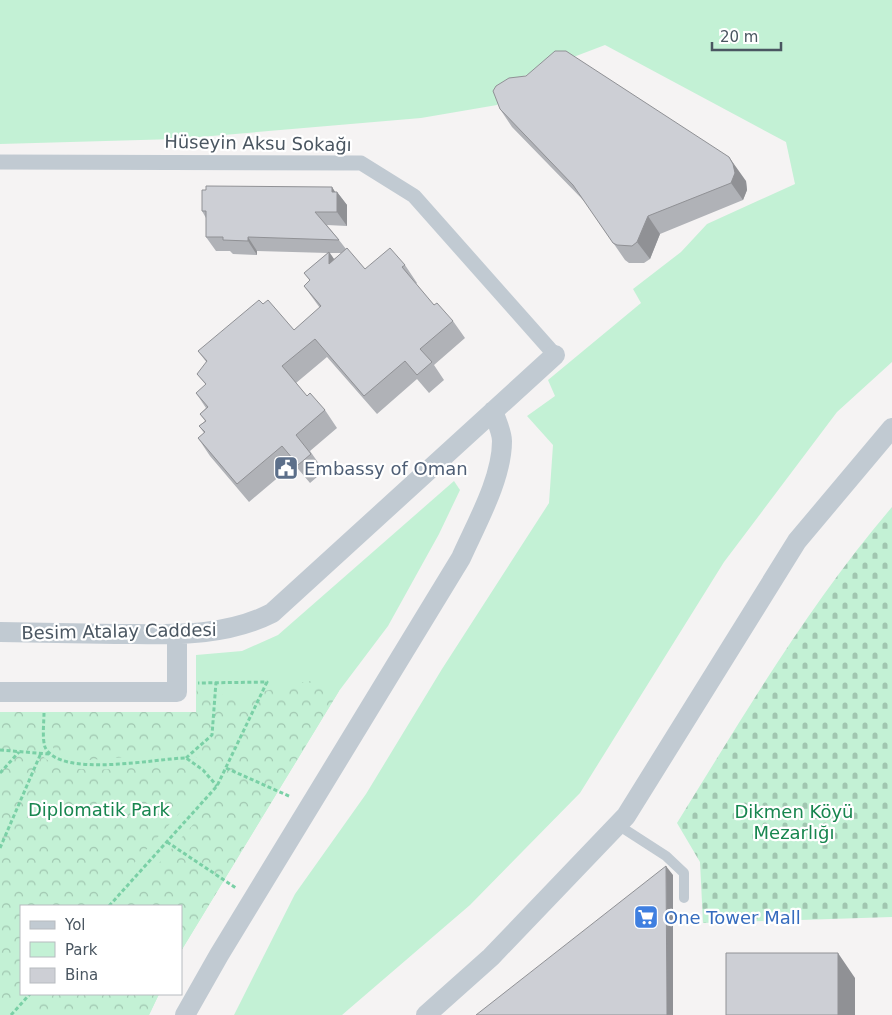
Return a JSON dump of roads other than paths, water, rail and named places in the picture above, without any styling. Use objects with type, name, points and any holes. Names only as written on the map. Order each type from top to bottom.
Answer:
[{"type":"street","name":"Hüseyin Aksu Sokağı","points":[[0,162],[193,161],[361,163],[414,196],[555,355]]},
{"type":"street","name":"Besim Atalay Caddesi","points":[[0,632],[177,634],[225,631],[251,624],[272,613],[555,355]]},
{"type":"street","points":[[185,1015],[310,805],[461,558],[487,499],[501,461],[502,439],[493,412]]},
{"type":"street","points":[[426,1015],[491,957],[626,816],[698,704],[765,590],[797,541],[892,428]]},
{"type":"street","points":[[0,692],[177,692],[177,634]]},
{"type":"lane","points":[[618,825],[666,856],[684,873],[684,898]]},
{"type":"place","name":"Embassy of Oman","points":[[286,468]]},
{"type":"place","name":"One Tower Mall","points":[[646,917]]},
{"type":"park label","name":"Diplomatik Park","points":[[99,809]]},
{"type":"park label","name":"Dikmen Köyü Mezarlığı","points":[[794,821]]}]
